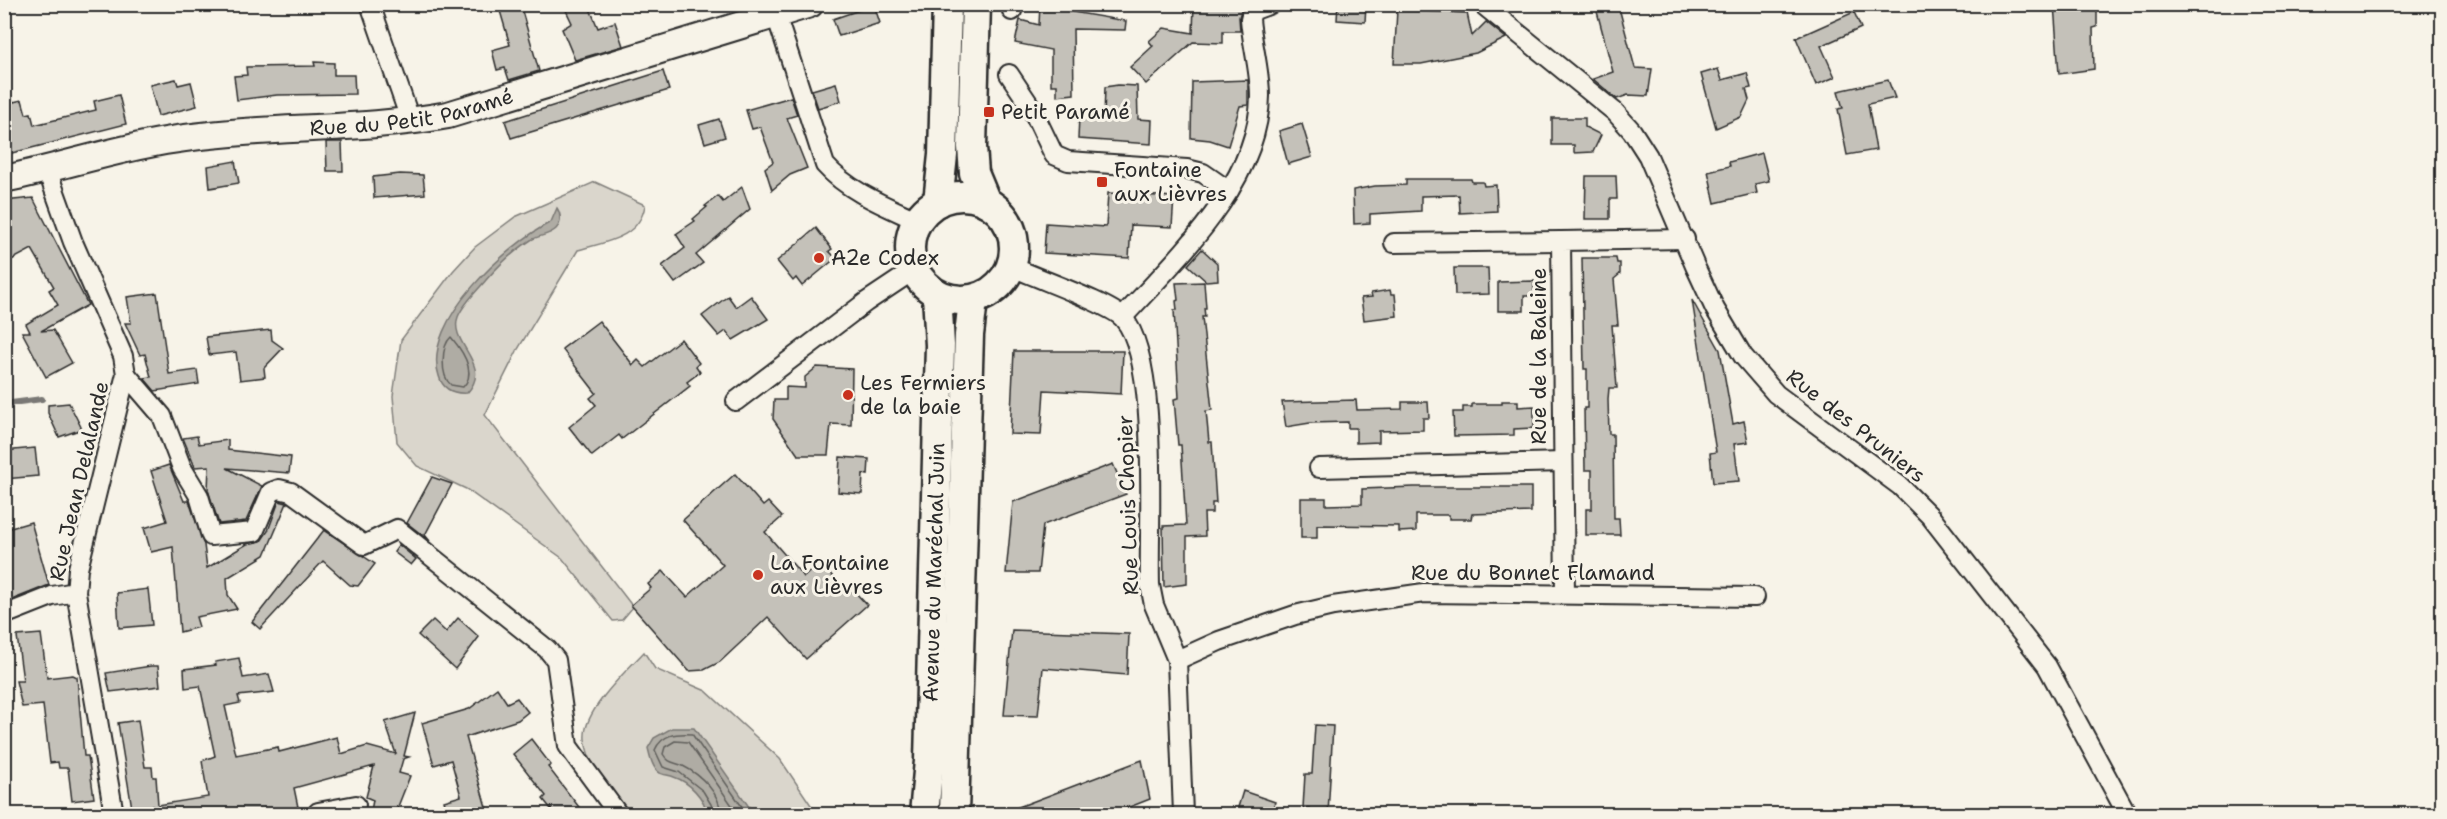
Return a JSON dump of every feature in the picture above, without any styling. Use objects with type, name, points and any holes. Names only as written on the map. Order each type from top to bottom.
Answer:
[{"type":"main road","points":[[939,202],[943,155],[946,4]]},
{"type":"main road","points":[[976,4],[972,147],[974,173],[986,202]]},
{"type":"main road","points":[[962,196],[986,202],[1005,218],[1011,229],[1014,248],[1011,266],[996,288],[973,300],[949,299],[937,294],[924,284],[914,270],[910,250],[918,221],[939,202],[962,196]]},
{"type":"main road","name":"Avenue du Maréchal Juin","points":[[924,814],[928,761],[940,345],[937,294]]},
{"type":"main road","name":"Avenue du Maréchal Juin","points":[[954,814],[969,335],[973,300]]},
{"type":"street","points":[[370,4],[411,122]]},
{"type":"street","name":"Rue du Petit Paramé","points":[[4,179],[165,141],[301,128],[411,122],[448,115],[523,94],[810,4]]},
{"type":"street","points":[[1011,266],[1092,300],[1123,317],[1207,224],[1229,190],[1249,148],[1258,115],[1260,96],[1250,19],[1252,11],[1271,4]]},
{"type":"street","name":"Rue des Pruniers","points":[[1482,4],[1615,112],[1632,130],[1648,156],[1715,309],[1743,356],[1776,394],[1900,486],[1930,516],[2047,666],[2127,814]]},
{"type":"street","points":[[776,15],[825,165],[845,183],[918,221]]},
{"type":"street","points":[[1009,74],[1031,106],[1054,155],[1068,161],[1187,169],[1203,173],[1229,190]]},
{"type":"street","name":"Rue Jean Delalande","points":[[47,170],[73,242],[123,356],[126,374],[78,569],[76,592],[114,814]]},
{"type":"street","name":"Rue de la Baleine","points":[[1565,594],[1561,241],[1685,239]]},
{"type":"street","points":[[1394,243],[1561,241]]},
{"type":"street","points":[[736,401],[872,298],[914,270]]},
{"type":"street","name":"Rue Louis Chopier","points":[[1123,317],[1142,358],[1146,378],[1150,585],[1154,605],[1177,660],[1183,814]]},
{"type":"street","points":[[126,374],[162,416],[182,468],[198,496],[211,536],[254,532],[271,492],[279,489],[291,492],[364,544],[397,529],[547,649],[556,660],[568,746],[618,814]]},
{"type":"street","points":[[1319,468],[1563,462]]},
{"type":"street","points":[[4,615],[52,596],[76,592]]},
{"type":"street","name":"Rue du Bonnet Flamand","points":[[1177,660],[1219,641],[1295,615],[1333,606],[1424,593],[1755,597]]},
{"type":"street","points":[[318,814],[318,812],[356,805]]},
{"type":"shaded area","points":[[595,182],[645,205],[642,216],[629,232],[620,237],[578,250],[518,349],[485,415],[633,607],[622,620],[613,621],[562,558],[466,489],[417,466],[397,442],[393,396],[401,340],[453,271],[475,247],[515,217]]},
{"type":"shaded area","points":[[644,652],[655,669],[706,691],[780,759],[817,814],[630,814],[596,769],[585,739],[586,728],[598,704]]},
{"type":"water","points":[[557,208],[560,218],[556,229],[531,240],[507,258],[460,312],[457,327],[459,336],[476,373],[474,383],[467,393],[449,390],[443,385],[439,376],[437,355],[443,332],[455,309],[492,266],[533,232],[551,222]]},
{"type":"water","points":[[672,728],[694,728],[754,814],[707,814],[703,802],[691,787],[680,779],[657,771],[648,748],[654,738]]},
{"type":"building","points":[[498,4],[520,4],[539,71],[509,80],[505,68],[497,70],[492,50],[510,45]]},
{"type":"building","points":[[563,4],[588,4],[598,28],[615,22],[623,46],[575,60],[562,29],[572,23]]},
{"type":"building","points":[[1040,4],[1067,4],[1066,10],[1126,21],[1125,30],[1073,29],[1074,94],[1057,96],[1057,85],[1051,85],[1051,50],[1015,43],[1020,20],[1039,25]]},
{"type":"building","points":[[1194,4],[1243,4],[1239,17],[1240,31],[1223,31],[1223,43],[1193,42],[1146,84],[1130,67],[1153,46],[1149,41],[1164,28],[1193,33]]},
{"type":"building","points":[[1338,4],[1366,4],[1365,22],[1337,20]]},
{"type":"building","points":[[1595,4],[1618,4],[1635,68],[1652,69],[1648,96],[1628,95],[1617,99],[1593,79],[1613,72]]},
{"type":"building","points":[[2054,4],[2097,4],[2097,27],[2093,28],[2094,69],[2059,74]]},
{"type":"building","points":[[874,5],[880,23],[839,36],[833,19]]},
{"type":"building","points":[[1397,10],[1467,13],[1472,36],[1486,22],[1506,38],[1476,53],[1421,64],[1394,64]]},
{"type":"building","points":[[1854,12],[1861,28],[1821,46],[1835,77],[1816,85],[1796,38]]},
{"type":"building","points":[[314,62],[334,63],[334,75],[354,75],[355,94],[277,95],[237,100],[234,76],[247,75],[246,67],[315,66]]},
{"type":"building","points":[[1718,69],[1722,80],[1747,73],[1751,88],[1746,89],[1749,100],[1741,117],[1716,128],[1701,74]]},
{"type":"building","points":[[663,71],[669,90],[511,138],[505,121]]},
{"type":"building","points":[[176,79],[178,85],[191,82],[197,106],[158,116],[150,85]]},
{"type":"building","points":[[1248,80],[1248,105],[1240,106],[1228,146],[1210,140],[1191,138],[1192,82]]},
{"type":"building","points":[[1888,80],[1895,98],[1868,104],[1876,150],[1847,155],[1838,109],[1843,108],[1838,91]]},
{"type":"building","points":[[836,83],[841,101],[818,108],[812,90]]},
{"type":"building","points":[[1137,86],[1138,119],[1152,120],[1151,144],[1078,139],[1079,116],[1104,117],[1105,87]]},
{"type":"building","points":[[119,95],[126,124],[4,155],[4,121],[10,119],[5,104],[22,100],[26,114],[31,113],[34,125],[96,110],[94,101]]},
{"type":"building","points":[[791,97],[797,115],[787,118],[807,168],[790,175],[772,190],[765,168],[773,162],[760,127],[752,129],[746,110]]},
{"type":"building","points":[[1552,118],[1585,118],[1585,127],[1601,135],[1593,152],[1574,153],[1574,145],[1552,145]]},
{"type":"building","points":[[719,119],[725,137],[705,143],[699,125]]},
{"type":"building","points":[[1302,124],[1312,157],[1288,164],[1279,131]]},
{"type":"building","points":[[326,142],[342,142],[343,171],[327,171]]},
{"type":"building","points":[[1762,153],[1769,181],[1755,184],[1757,193],[1715,203],[1708,171],[1730,166],[1729,162]]},
{"type":"building","points":[[235,161],[239,183],[210,188],[208,166]]},
{"type":"building","points":[[400,174],[423,175],[425,194],[374,198],[373,177]]},
{"type":"building","points":[[1586,176],[1616,176],[1617,199],[1610,199],[1610,219],[1585,219]]},
{"type":"building","points":[[1406,179],[1471,179],[1472,182],[1483,182],[1484,186],[1496,185],[1497,211],[1460,213],[1459,195],[1421,196],[1421,211],[1370,214],[1370,223],[1354,224],[1353,190],[1375,186],[1406,185]]},
{"type":"building","points":[[742,187],[750,209],[696,255],[703,263],[675,283],[662,266],[685,248],[676,234],[695,221],[693,219],[718,196],[723,202]]},
{"type":"building","points":[[1108,193],[1174,197],[1172,227],[1131,225],[1129,258],[1044,253],[1046,223],[1106,227]]},
{"type":"building","points":[[33,198],[88,305],[41,331],[53,330],[72,363],[46,377],[22,332],[30,332],[26,324],[58,305],[49,290],[54,287],[32,249],[4,264],[4,201]]},
{"type":"building","points":[[816,228],[832,249],[829,251],[836,258],[802,286],[796,278],[793,281],[777,261]]},
{"type":"building","points":[[1202,249],[1217,263],[1218,280],[1206,281],[1188,265]]},
{"type":"building","points":[[1582,258],[1616,258],[1617,263],[1620,263],[1620,274],[1614,279],[1618,325],[1612,325],[1617,388],[1609,388],[1608,399],[1609,434],[1613,434],[1614,518],[1619,518],[1620,535],[1586,535],[1586,509],[1592,509],[1592,470],[1585,470],[1584,408],[1587,408],[1587,369],[1584,369]]},
{"type":"building","points":[[1454,268],[1488,268],[1489,294],[1455,295]]},
{"type":"building","points":[[1534,281],[1534,296],[1524,296],[1524,311],[1498,311],[1498,282]]},
{"type":"building","points":[[1204,282],[1206,308],[1204,308],[1205,317],[1202,317],[1212,410],[1206,411],[1209,442],[1212,442],[1216,503],[1212,503],[1212,513],[1204,513],[1205,536],[1187,537],[1187,584],[1164,587],[1163,526],[1186,525],[1181,445],[1178,445],[1174,399],[1179,398],[1174,310],[1177,310],[1176,301],[1178,300],[1176,283]]},
{"type":"building","points":[[1390,290],[1391,294],[1395,294],[1397,316],[1364,320],[1361,298],[1372,297],[1371,293]]},
{"type":"building","points":[[157,293],[169,374],[197,370],[199,384],[155,391],[144,378],[151,377],[145,354],[140,355],[125,323],[131,323],[127,297]]},
{"type":"building","points":[[728,296],[736,307],[751,296],[768,319],[733,340],[726,331],[719,336],[702,316]]},
{"type":"building","points":[[1692,300],[1720,350],[1733,424],[1744,421],[1748,442],[1734,444],[1739,481],[1713,483],[1710,453],[1716,452]]},
{"type":"building","points":[[599,321],[633,365],[638,360],[645,367],[681,339],[699,363],[696,366],[700,372],[687,382],[690,386],[622,439],[619,435],[592,456],[569,427],[596,405],[590,398],[596,393],[562,349]]},
{"type":"building","points":[[271,330],[272,340],[283,348],[264,368],[265,377],[240,380],[236,352],[209,355],[206,337]]},
{"type":"building","points":[[1014,351],[1123,351],[1121,394],[1044,390],[1041,435],[1010,434]]},
{"type":"building","points":[[817,367],[852,369],[851,425],[831,424],[828,455],[798,455],[773,419],[774,400],[786,400],[786,387],[805,388],[805,377]]},
{"type":"building","points":[[1356,400],[1357,410],[1402,409],[1402,402],[1428,402],[1429,418],[1423,418],[1423,430],[1379,431],[1379,442],[1356,443],[1356,428],[1348,428],[1348,422],[1310,423],[1286,427],[1282,402]]},
{"type":"building","points":[[1502,401],[1518,401],[1518,407],[1534,406],[1534,428],[1514,429],[1514,435],[1454,436],[1453,412],[1463,412],[1463,407],[1472,407],[1472,404],[1502,404]]},
{"type":"building","points":[[69,403],[82,429],[59,437],[48,413],[48,405]]},
{"type":"building","points":[[197,436],[199,444],[228,440],[228,450],[291,457],[289,473],[227,468],[262,486],[246,521],[219,524],[208,490],[209,466],[195,467],[183,438]]},
{"type":"building","points":[[35,448],[38,476],[4,479],[4,451]]},
{"type":"building","points":[[840,457],[869,459],[868,475],[863,474],[862,494],[838,492]]},
{"type":"building","points":[[1113,464],[1126,494],[1043,525],[1038,573],[1006,573],[1013,502]]},
{"type":"building","points":[[169,465],[184,501],[189,501],[204,545],[207,568],[247,544],[261,541],[268,531],[279,501],[287,503],[265,555],[227,578],[228,595],[237,609],[196,617],[199,627],[180,632],[173,547],[151,552],[144,528],[167,521],[151,471]]},
{"type":"building","name":"La Fontaine aux Lièvres","points":[[735,474],[763,506],[768,502],[782,517],[765,532],[804,577],[820,562],[848,594],[853,590],[867,605],[806,659],[768,617],[720,662],[704,670],[689,671],[631,605],[651,588],[648,584],[663,571],[687,597],[723,565],[683,520]]},
{"type":"building","points":[[432,477],[452,484],[425,535],[430,541],[407,523]]},
{"type":"building","points":[[1531,487],[1531,512],[1472,514],[1471,519],[1449,519],[1449,515],[1416,515],[1416,531],[1399,532],[1399,526],[1317,525],[1317,538],[1301,538],[1301,498],[1326,498],[1326,505],[1362,504],[1362,489]]},
{"type":"building","points":[[31,522],[49,585],[9,601],[4,585],[4,530]]},
{"type":"building","points":[[324,530],[375,564],[358,586],[350,585],[323,561],[260,629],[252,622]]},
{"type":"building","points":[[399,545],[416,559],[411,565],[394,552]]},
{"type":"building","points":[[148,589],[152,625],[119,628],[117,593]]},
{"type":"building","points":[[458,618],[479,637],[455,669],[418,635],[433,620],[446,632]]},
{"type":"building","points":[[1012,630],[1129,634],[1127,675],[1043,668],[1038,716],[1004,715]]},
{"type":"building","points":[[41,634],[47,678],[73,675],[77,677],[84,756],[88,756],[94,798],[72,801],[68,768],[59,768],[58,762],[50,763],[43,705],[22,707],[16,681],[23,681],[17,636]]},
{"type":"building","points":[[239,658],[243,678],[269,674],[274,692],[238,696],[240,703],[225,706],[236,755],[278,747],[279,752],[337,737],[341,754],[367,746],[396,754],[385,722],[415,713],[404,756],[409,757],[403,759],[399,773],[410,776],[395,814],[371,811],[373,800],[366,797],[374,766],[294,788],[298,807],[289,809],[291,814],[153,814],[152,806],[132,808],[118,723],[138,720],[145,767],[152,767],[153,777],[156,777],[158,805],[208,797],[202,761],[215,756],[200,686],[185,688],[184,669],[216,665],[215,662]]},
{"type":"building","points":[[158,666],[160,686],[110,692],[106,673]]},
{"type":"building","points":[[497,688],[507,703],[517,698],[528,712],[518,720],[466,737],[488,814],[448,814],[444,801],[461,796],[451,760],[434,765],[422,723],[469,709]]},
{"type":"building","points":[[1315,725],[1333,726],[1328,814],[1310,814],[1310,808],[1303,808],[1305,774],[1312,774]]},
{"type":"building","points":[[531,739],[551,765],[548,767],[579,807],[569,814],[555,814],[543,799],[546,796],[513,754]]},
{"type":"building","points":[[1142,760],[1150,799],[1112,814],[1000,814]]},
{"type":"building","points":[[1243,791],[1275,802],[1271,814],[1236,814]]},
{"type":"waterway","points":[[4,404],[42,399]]},
{"type":"place","name":"Petit Paramé","points":[[989,112]]},
{"type":"place","name":"Fontaine aux Lièvres","points":[[1102,182]]},
{"type":"place","name":"A2e Codex","points":[[819,258]]},
{"type":"place","name":"Les Fermiers de la baie","points":[[848,395]]},
{"type":"place","name":"La Fontaine aux Lièvres","points":[[758,575]]}]
